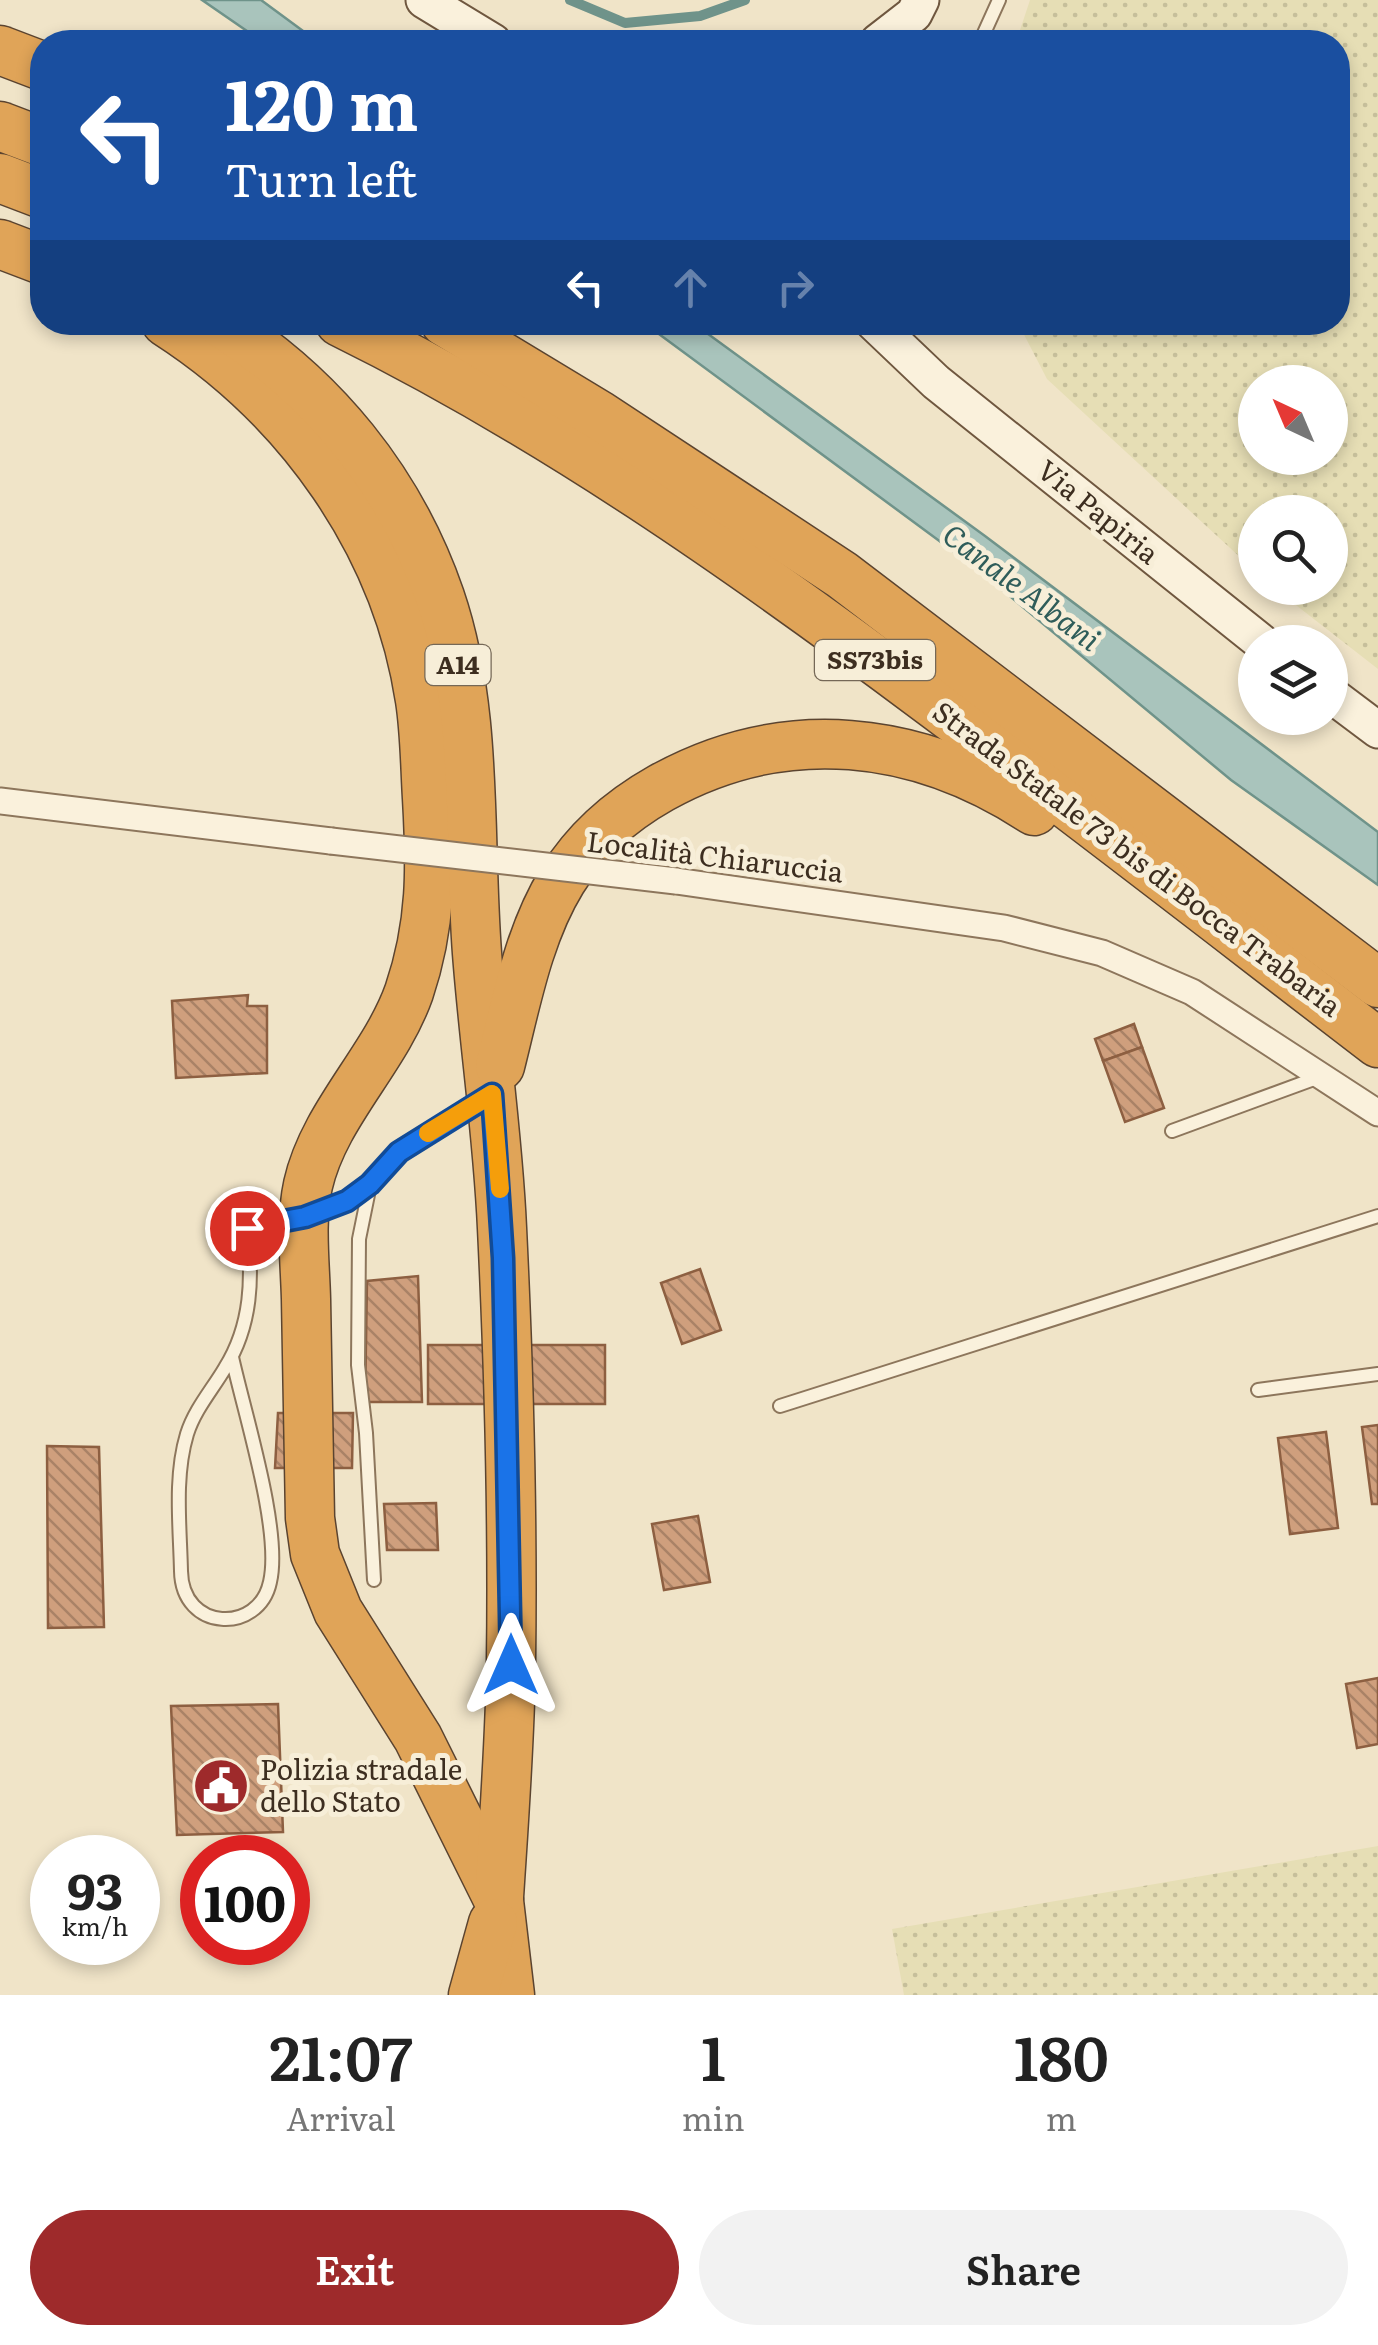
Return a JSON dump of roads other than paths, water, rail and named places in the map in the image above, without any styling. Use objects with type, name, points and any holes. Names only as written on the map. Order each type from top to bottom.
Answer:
[{"type":"highway","points":[[0,50],[30,61]]},
{"type":"highway","points":[[0,126],[30,137]]},
{"type":"highway","points":[[0,178],[30,189]]},
{"type":"highway","points":[[0,222],[30,233]]},
{"type":"highway","points":[[0,244],[30,255]]},
{"type":"highway","name":"A14","points":[[184,335],[248,385],[296,434],[332,480],[359,524],[385,581],[404,633],[420,696],[431,870],[424,933],[408,995],[320,1150],[308,1187],[305,1217],[310,1518],[315,1554],[338,1611],[418,1738],[499,1900],[510,1995]]},
{"type":"highway","name":"A14","points":[[238,335],[291,373],[353,437],[377,470],[409,525],[440,599],[459,670],[465,709],[475,928],[502,1230],[511,1566],[510,1727],[499,1900],[500,1995]]},
{"type":"highway","name":"Strada Statale 73 bis di Bocca Trabaria","points":[[364,335],[537,430],[754,571],[1037,780],[1378,1047]]},
{"type":"highway","name":"Strada Statale 73 bis di Bocca Trabaria","points":[[467,335],[599,415],[842,575],[1378,983]]},
{"type":"highway","points":[[492,1094],[540,924],[561,882],[596,838],[627,809],[688,774],[728,758],[811,742],[874,748],[929,760],[996,788],[1039,814],[1238,964],[1378,1047]]},
{"type":"highway","name":"A14","points":[[473,1995],[499,1900]]},
{"type":"street","points":[[424,0],[473,30]]},
{"type":"street","name":"Via Papiria","points":[[887,335],[936,382],[1240,625]]},
{"type":"street","name":"Via Papiria","points":[[911,335],[936,382]]},
{"type":"street","points":[[1348,708],[1378,730]]},
{"type":"street","name":"Località Chiaruccia","points":[[0,800],[676,881],[972,922],[1064,941],[1177,984],[1378,1113]]},
{"type":"lane","points":[[985,30],[999,0]]},
{"type":"lane","points":[[1172,1131],[1324,1075]]},
{"type":"lane","points":[[232,1358],[271,1528],[272,1573],[260,1604],[227,1619],[193,1607],[182,1588],[179,1488],[192,1422],[232,1358],[250,1304],[247,1228],[305,1217],[347,1201],[370,1184],[399,1152],[492,1094]]},
{"type":"lane","points":[[370,1184],[359,1238],[358,1365],[374,1580]]},
{"type":"lane","points":[[780,1406],[1378,1216]]},
{"type":"lane","points":[[1258,1390],[1378,1374]]},
{"type":"water","points":[[202,0],[261,0],[302,30],[246,30]]},
{"type":"water","name":"Canale Albani","points":[[660,335],[709,335],[1238,727],[1238,735],[1249,735],[1378,832],[1378,885],[1231,780],[976,568]]},
{"type":"waterway","points":[[570,0],[625,23],[700,16],[745,0]]},
{"type":"place","name":"Polizia stradale dello Stato","points":[[221,1786]]}]
